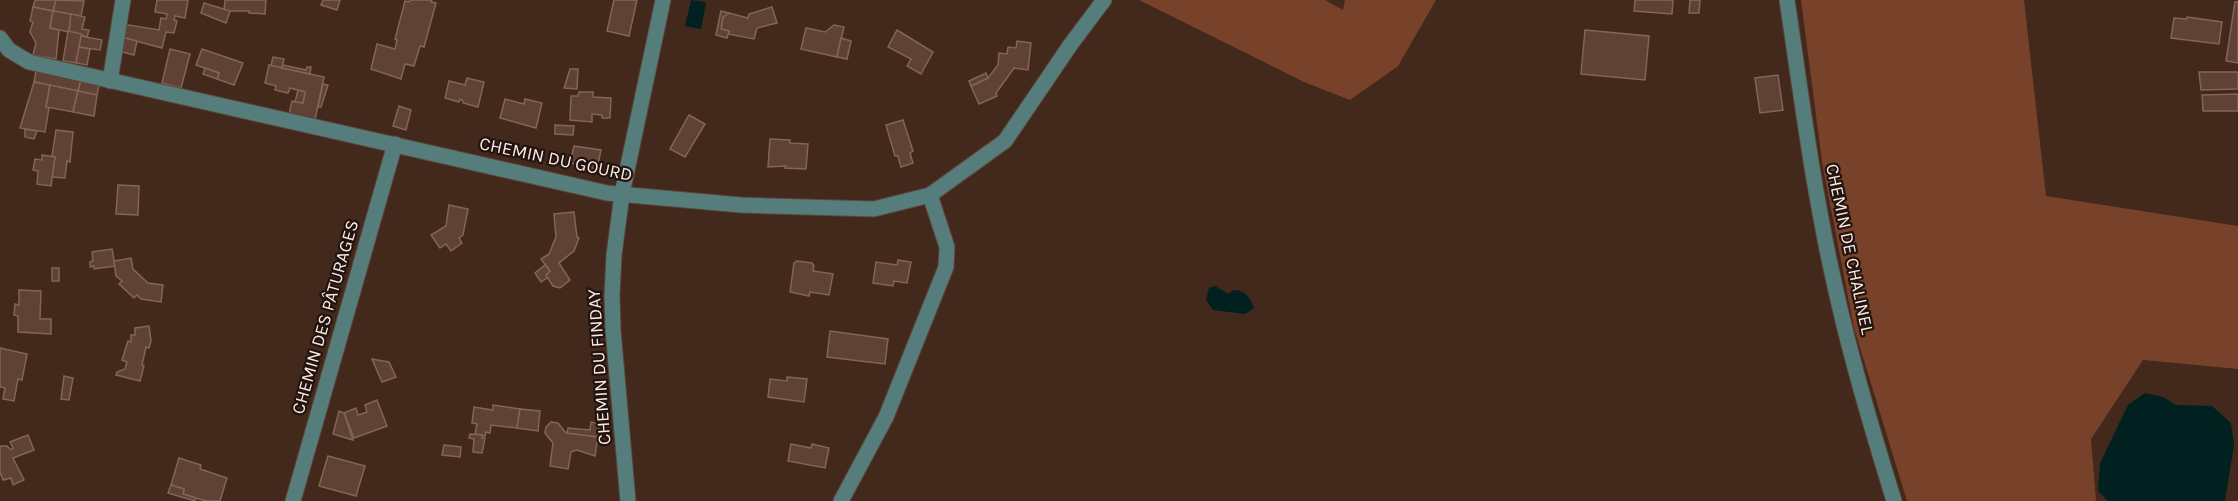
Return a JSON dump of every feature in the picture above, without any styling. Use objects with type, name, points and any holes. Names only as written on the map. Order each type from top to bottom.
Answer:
[{"type":"street","points":[[110,81],[123,0]]},
{"type":"street","name":"CHEMIN DU FINDAY","points":[[628,501],[613,330],[614,255],[622,194],[663,0]]},
{"type":"street","name":"CHEMIN DU GOURD","points":[[0,38],[9,50],[30,62],[607,193],[741,205],[874,209],[930,195],[1005,141],[1104,0]]},
{"type":"street","name":"CHEMIN DE CHALINEL","points":[[1787,0],[1805,120],[1834,282],[1866,407],[1894,501]]},
{"type":"street","name":"CHEMIN DES PÂTURAGES","points":[[293,501],[395,144]]},
{"type":"street","points":[[841,501],[886,417],[946,267],[947,247],[930,195]]},
{"type":"shaded area","points":[[1139,0],[1325,0],[1343,10],[1345,0],[1436,0],[1398,66],[1350,100],[1304,82]]},
{"type":"shaded area","points":[[1801,0],[2024,0],[2046,196],[2238,226],[2238,369],[2143,360],[2091,439],[2096,501],[1907,501],[1854,328],[1822,162]]},
{"type":"water","points":[[691,0],[706,2],[701,29],[685,26]]},
{"type":"water","points":[[1215,286],[1229,294],[1233,290],[1244,293],[1249,297],[1254,308],[1245,314],[1213,310],[1206,300],[1209,288]]},
{"type":"water","points":[[2145,393],[2163,397],[2176,405],[2212,406],[2231,423],[2234,445],[2225,501],[2108,501],[2098,491],[2100,463],[2128,405]]},
{"type":"building","points":[[35,0],[56,0],[53,11],[33,7]]},
{"type":"building","points":[[56,0],[84,1],[81,16],[53,11]]},
{"type":"building","points":[[157,0],[188,0],[185,18],[175,16],[174,20],[177,21],[174,33],[166,32],[162,48],[121,37],[123,24],[159,30],[161,18],[166,19],[167,14],[155,12]]},
{"type":"building","points":[[225,0],[266,0],[265,14],[249,13],[249,11],[224,11]]},
{"type":"building","points":[[323,0],[340,0],[337,10],[321,5]]},
{"type":"building","points":[[432,0],[431,2],[436,3],[424,47],[420,46],[414,66],[405,64],[401,79],[371,69],[377,44],[395,49],[397,40],[395,39],[405,1]]},
{"type":"building","points":[[614,0],[637,0],[629,36],[607,31]]},
{"type":"building","points":[[1635,0],[1673,0],[1672,14],[1634,11]]},
{"type":"building","points":[[1690,0],[1700,0],[1699,13],[1689,13]]},
{"type":"building","points":[[2235,2],[2238,2],[2238,63],[2226,61]]},
{"type":"building","points":[[204,3],[230,11],[226,23],[201,13]]},
{"type":"building","points":[[33,7],[53,11],[50,28],[59,30],[56,59],[33,55],[36,43],[30,32],[33,22],[30,21]]},
{"type":"building","points":[[772,7],[777,23],[757,28],[754,39],[728,34],[729,31],[721,29],[723,17],[729,13],[748,18],[749,14]]},
{"type":"building","points":[[53,11],[71,14],[69,32],[50,28]]},
{"type":"building","points":[[721,11],[729,13],[723,17],[721,29],[729,31],[727,38],[716,35]]},
{"type":"building","points":[[71,14],[85,17],[82,29],[89,30],[87,37],[69,32]]},
{"type":"building","points":[[2187,17],[2222,22],[2219,44],[2171,38],[2174,18],[2187,19]]},
{"type":"building","points":[[834,25],[844,27],[837,57],[801,49],[806,28],[825,32]]},
{"type":"building","points":[[897,30],[933,52],[921,74],[907,66],[911,59],[888,47]]},
{"type":"building","points":[[1585,30],[1649,36],[1645,80],[1581,74]]},
{"type":"building","points":[[68,31],[82,34],[76,63],[63,61]]},
{"type":"building","points":[[81,36],[102,40],[100,50],[79,47]]},
{"type":"building","points":[[121,37],[137,41],[134,55],[118,51]]},
{"type":"building","points":[[841,38],[851,41],[847,59],[837,57]]},
{"type":"building","points":[[1017,41],[1031,43],[1028,70],[1014,68],[996,93],[997,96],[979,104],[971,86],[988,78],[998,65],[999,53],[1007,54],[1008,47],[1016,48]]},
{"type":"building","points":[[79,47],[90,49],[87,65],[76,63]]},
{"type":"building","points":[[170,49],[190,54],[181,88],[162,83]]},
{"type":"building","points":[[202,49],[243,63],[234,85],[217,79],[219,73],[196,65]]},
{"type":"building","points":[[273,57],[284,59],[282,68],[271,66]]},
{"type":"building","points":[[269,65],[324,77],[315,120],[289,114],[292,101],[303,103],[305,92],[290,88],[288,93],[275,90],[276,86],[265,83]]},
{"type":"building","points":[[283,65],[306,70],[307,67],[311,67],[310,74],[282,68]]},
{"type":"building","points":[[205,68],[219,73],[217,79],[203,74]]},
{"type":"building","points":[[570,69],[578,69],[577,89],[564,88]]},
{"type":"building","points":[[36,71],[81,80],[78,91],[34,82]]},
{"type":"building","points":[[2199,72],[2238,72],[2238,89],[2201,90]]},
{"type":"building","points":[[986,73],[988,78],[971,86],[969,81]]},
{"type":"building","points":[[1778,75],[1783,110],[1760,113],[1755,78]]},
{"type":"building","points":[[467,78],[484,82],[478,107],[463,103],[460,99],[459,102],[445,98],[449,81],[465,85]]},
{"type":"building","points":[[81,80],[99,85],[97,95],[78,91]]},
{"type":"building","points":[[34,82],[50,85],[45,132],[20,128]]},
{"type":"building","points":[[323,84],[328,85],[321,107],[318,107]]},
{"type":"building","points":[[50,85],[78,91],[73,112],[46,107]]},
{"type":"building","points":[[298,90],[305,92],[303,103],[295,102]]},
{"type":"building","points":[[78,91],[97,95],[94,116],[73,112]]},
{"type":"building","points":[[579,92],[593,92],[593,97],[611,98],[610,118],[592,114],[592,122],[570,120],[571,96],[578,96]]},
{"type":"building","points":[[2238,94],[2238,111],[2203,111],[2202,95]]},
{"type":"building","points":[[505,99],[524,104],[525,99],[542,103],[536,128],[500,118]]},
{"type":"building","points":[[399,106],[411,110],[406,130],[393,126]]},
{"type":"building","points":[[689,115],[705,124],[685,157],[670,149]]},
{"type":"building","points":[[903,120],[913,151],[910,153],[913,163],[901,167],[898,156],[895,156],[886,125]]},
{"type":"building","points":[[555,125],[574,126],[573,135],[555,134]]},
{"type":"building","points":[[25,129],[37,131],[34,139],[25,137]]},
{"type":"building","points":[[56,130],[73,132],[70,162],[67,161],[65,178],[52,177]]},
{"type":"building","points":[[770,139],[808,144],[806,169],[785,168],[786,166],[768,167]]},
{"type":"building","points":[[574,146],[601,150],[597,169],[570,163]]},
{"type":"building","points":[[42,155],[55,157],[51,186],[37,184],[38,171],[33,170],[35,159],[42,160]]},
{"type":"building","points":[[118,185],[139,186],[138,215],[116,214]]},
{"type":"building","points":[[449,205],[468,209],[463,235],[459,238],[462,243],[451,251],[446,244],[440,248],[431,235],[446,226]]},
{"type":"building","points":[[574,212],[579,238],[574,251],[559,263],[570,280],[560,288],[553,286],[546,275],[550,271],[541,259],[549,254],[556,237],[554,214]]},
{"type":"building","points":[[112,249],[115,266],[94,269],[94,266],[90,267],[90,262],[93,261],[92,252]]},
{"type":"building","points":[[131,258],[133,269],[148,283],[163,285],[161,302],[141,299],[137,295],[134,298],[119,284],[122,281],[116,276],[114,261]]},
{"type":"building","points":[[898,260],[911,262],[907,283],[894,281],[893,286],[873,283],[876,262],[897,265]]},
{"type":"building","points":[[797,261],[812,263],[813,271],[833,274],[829,295],[810,292],[809,296],[790,292],[794,263]]},
{"type":"building","points":[[545,265],[550,271],[546,275],[547,278],[541,282],[535,273]]},
{"type":"building","points":[[52,268],[59,268],[59,281],[52,281]]},
{"type":"building","points":[[19,290],[41,291],[40,319],[51,319],[51,334],[18,332],[18,316],[14,315],[15,304],[19,305]]},
{"type":"building","points":[[149,326],[151,341],[149,348],[146,347],[140,381],[116,375],[117,372],[125,369],[127,362],[122,360],[128,341],[131,342],[131,335],[135,335],[135,328]]},
{"type":"building","points":[[830,331],[888,339],[885,364],[827,357]]},
{"type":"building","points":[[0,348],[27,354],[22,380],[18,379],[14,401],[3,399],[5,388],[0,387]]},
{"type":"building","points":[[372,359],[389,362],[396,377],[382,382]]},
{"type":"building","points":[[64,376],[73,378],[69,400],[61,399]]},
{"type":"building","points":[[787,377],[807,379],[804,402],[768,397],[770,379],[787,381]]},
{"type":"building","points":[[377,400],[387,426],[354,438],[344,413],[356,408],[358,415],[367,412],[365,405]]},
{"type":"building","points":[[493,405],[520,409],[517,428],[491,425],[490,433],[486,432],[485,436],[475,434],[477,424],[472,423],[474,407],[493,410]]},
{"type":"building","points":[[520,409],[540,411],[538,431],[517,428]]},
{"type":"building","points":[[339,411],[344,413],[353,440],[333,434]]},
{"type":"building","points":[[551,422],[558,423],[565,432],[598,437],[595,456],[577,450],[571,452],[568,469],[550,466],[553,443],[545,433],[546,427]]},
{"type":"building","points":[[591,422],[599,424],[598,437],[567,433],[568,428],[590,430]]},
{"type":"building","points":[[470,434],[482,435],[482,438],[485,438],[482,453],[473,452],[474,439],[469,438]]},
{"type":"building","points":[[28,435],[34,450],[13,458],[24,480],[13,485],[11,478],[3,480],[0,472],[0,446],[7,446],[11,450],[13,448],[10,442]]},
{"type":"building","points":[[791,444],[811,448],[812,444],[829,448],[825,468],[788,461]]},
{"type":"building","points":[[444,445],[461,447],[460,457],[442,455]]},
{"type":"building","points":[[328,456],[365,466],[356,496],[319,486]]},
{"type":"building","points":[[179,458],[201,465],[200,469],[227,478],[220,501],[206,501],[183,494],[184,489],[171,485]]},
{"type":"building","points":[[171,485],[184,489],[183,494],[196,498],[195,501],[168,493]]}]
